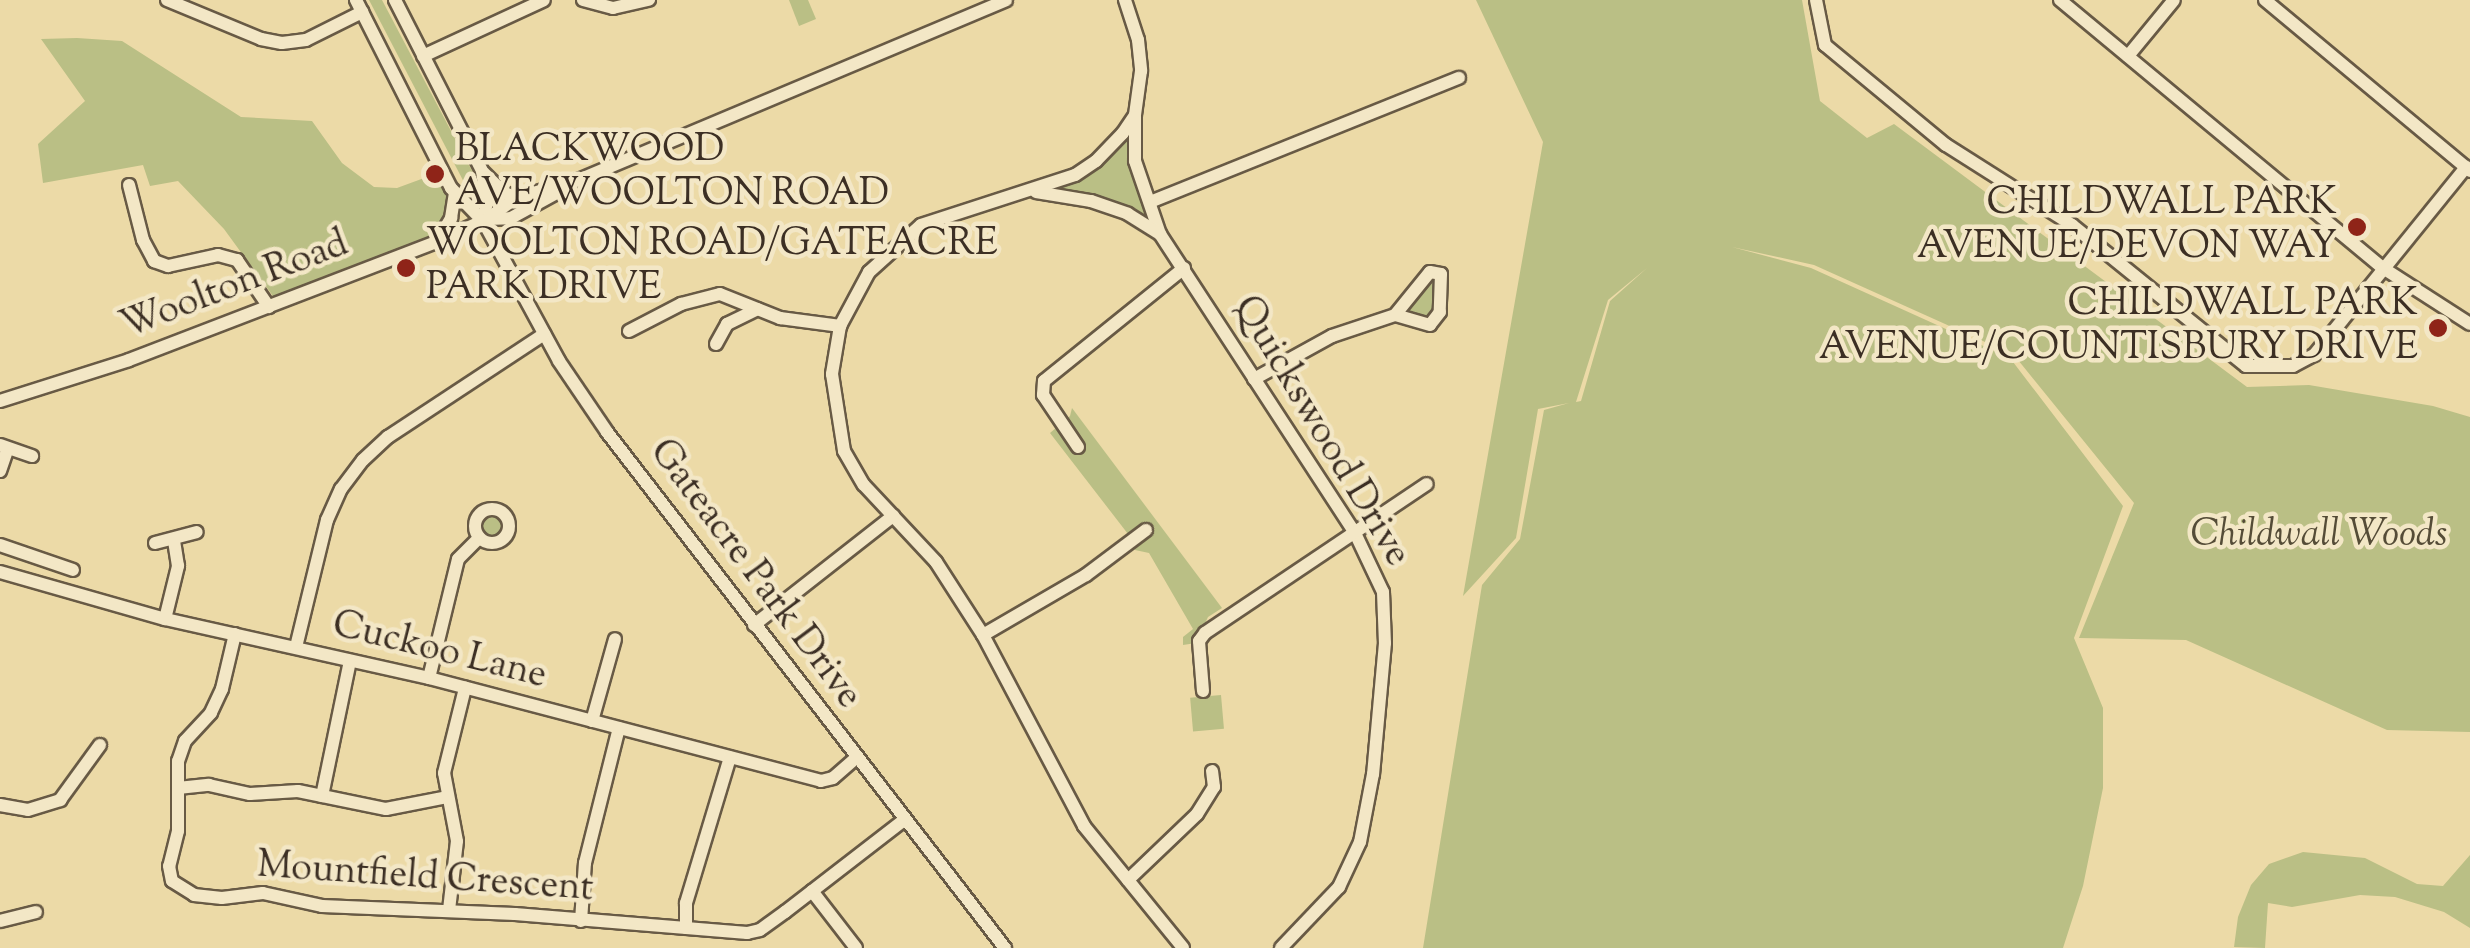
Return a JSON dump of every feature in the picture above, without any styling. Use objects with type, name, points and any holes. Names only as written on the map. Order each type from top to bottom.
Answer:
[{"type":"street","points":[[166,0],[261,39],[282,43],[314,37],[359,6],[455,194],[485,220]]},
{"type":"street","points":[[396,0],[482,172],[488,202],[485,220]]},
{"type":"street","points":[[422,56],[544,0]]},
{"type":"street","points":[[583,0],[613,8],[649,0]]},
{"type":"street","name":"Woolton Road","points":[[0,401],[129,360],[436,242],[485,220],[516,198],[582,179],[985,4],[1006,0]]},
{"type":"street","name":"Quickswood Drive","points":[[1124,0],[1141,60],[1135,162],[1160,234],[1355,533],[1383,592],[1385,643],[1373,774],[1360,842],[1339,887],[1280,948]]},
{"type":"street","points":[[1816,0],[1825,45],[1946,145],[2072,225],[2246,366],[2294,366],[2314,355],[2468,169],[2265,0]]},
{"type":"street","points":[[2060,0],[2383,268],[2470,324]]},
{"type":"street","points":[[2128,56],[2174,0]]},
{"type":"street","points":[[1150,202],[1459,78]]},
{"type":"street","points":[[1135,115],[1096,162],[1031,191],[922,225],[869,272],[840,326],[832,374],[844,451],[864,485],[936,562],[984,634],[1084,826],[1183,948]]},
{"type":"street","points":[[482,172],[503,192],[516,198]]},
{"type":"street","name":"Woolton Road","points":[[485,220],[511,218],[531,210],[582,179]]},
{"type":"street","points":[[129,185],[143,240],[154,261],[168,266],[218,255],[237,260],[269,307]]},
{"type":"street","points":[[1031,191],[1091,200],[1128,214],[1160,234]]},
{"type":"street","points":[[436,242],[451,218],[455,194]]},
{"type":"street","name":"Gateacre Park Drive","points":[[485,220],[544,334],[607,432],[1005,948]]},
{"type":"street","points":[[1078,447],[1043,395],[1044,380],[1184,268]]},
{"type":"street","points":[[1254,380],[1332,336],[1395,315],[1430,272],[1441,274],[1440,312],[1430,326],[1395,315]]},
{"type":"street","points":[[630,332],[681,304],[720,294],[780,318],[840,326]]},
{"type":"street","points":[[716,344],[727,324],[758,309]]},
{"type":"street","points":[[296,647],[326,520],[341,489],[363,460],[388,437],[544,334]]},
{"type":"street","points":[[0,471],[4,447],[32,456]]},
{"type":"street","points":[[1203,691],[1199,641],[1204,633],[1426,484]]},
{"type":"street","points":[[754,625],[893,516]]},
{"type":"street","points":[[984,634],[1086,575],[1146,530]]},
{"type":"street","points":[[155,543],[198,532]]},
{"type":"street","points":[[429,678],[458,558],[479,538]]},
{"type":"street","points":[[165,619],[178,566],[174,540]]},
{"type":"street","points":[[0,545],[73,570]]},
{"type":"street","name":"Cuckoo Lane","points":[[0,572],[165,619],[429,678],[821,781],[833,778],[856,758]]},
{"type":"street","name":"Mountfield Crescent","points":[[236,634],[222,689],[182,751],[178,831],[169,866],[172,880],[194,895],[222,898],[263,893],[322,906],[760,930],[904,820]]},
{"type":"street","points":[[592,721],[615,639]]},
{"type":"street","points":[[322,796],[350,660]]},
{"type":"street","points":[[449,910],[457,841],[444,773],[466,688]]},
{"type":"street","points":[[580,921],[585,864],[620,728]]},
{"type":"street","points":[[0,805],[28,810],[60,800],[100,745]]},
{"type":"street","points":[[686,928],[690,888],[705,852],[730,757]]},
{"type":"street","points":[[1128,880],[1197,814],[1214,786],[1212,771]]},
{"type":"street","points":[[178,788],[209,785],[250,794],[298,791],[386,810],[447,797]]},
{"type":"street","points":[[812,891],[856,948]]},
{"type":"street","points":[[0,921],[36,912]]},
{"type":"green space","points":[[369,0],[382,0],[479,184],[480,194],[475,197],[467,188]]},
{"type":"green space","points":[[789,0],[808,0],[816,19],[799,26]]},
{"type":"green space","name":"Childwall Woods","points":[[1476,0],[1802,0],[1820,101],[1867,138],[1894,124],[2247,387],[2309,385],[2433,406],[2470,417],[2470,732],[2387,730],[2186,640],[2079,638],[2134,503],[2014,355],[1814,265],[1732,247],[1811,268],[2010,358],[2123,506],[2074,638],[2103,708],[2103,788],[2083,886],[2063,948],[1423,948],[1482,585],[1520,539],[1544,410],[1569,403],[1538,409],[1516,538],[1463,596],[1543,142]],"holes":[[[1647,268],[1610,301],[1581,401],[1576,402],[1608,300]]]},
{"type":"green space","points":[[41,39],[122,41],[241,117],[312,121],[342,163],[374,187],[397,188],[435,174],[451,188],[460,224],[278,303],[224,229],[178,181],[150,186],[143,165],[43,183],[38,144],[85,101]]},
{"type":"green space","points":[[1127,123],[1155,232],[1097,203],[1035,192],[1090,159]]},
{"type":"green space","points":[[1430,272],[1441,274],[1440,312],[1430,325],[1395,315]]},
{"type":"green space","points":[[1072,408],[1222,608],[1208,617],[1196,643],[1183,645],[1183,637],[1193,629],[1149,553],[1135,550],[1128,534],[1050,433],[1070,416]]},
{"type":"green space","points":[[492,514],[501,517],[501,535],[492,538],[483,535],[480,526],[483,517]]},
{"type":"green space","points":[[1221,695],[1224,729],[1193,732],[1190,698]]},
{"type":"green space","points":[[2303,852],[2365,858],[2417,884],[2443,886],[2470,855],[2470,928],[2444,912],[2395,897],[2360,895],[2292,907],[2268,903],[2265,948],[2234,947],[2238,917],[2251,885],[2269,864]]},
{"type":"place","name":"BLACKWOOD AVE/WOOLTON ROAD","points":[[435,174]]},
{"type":"place","name":"CHILDWALL PARK AVENUE/DEVON WAY","points":[[2357,227]]},
{"type":"place","name":"WOOLTON ROAD/GATEACRE PARK DRIVE","points":[[406,268]]},
{"type":"place","name":"CHILDWALL PARK AVENUE/COUNTISBURY DRIVE","points":[[2438,328]]}]
